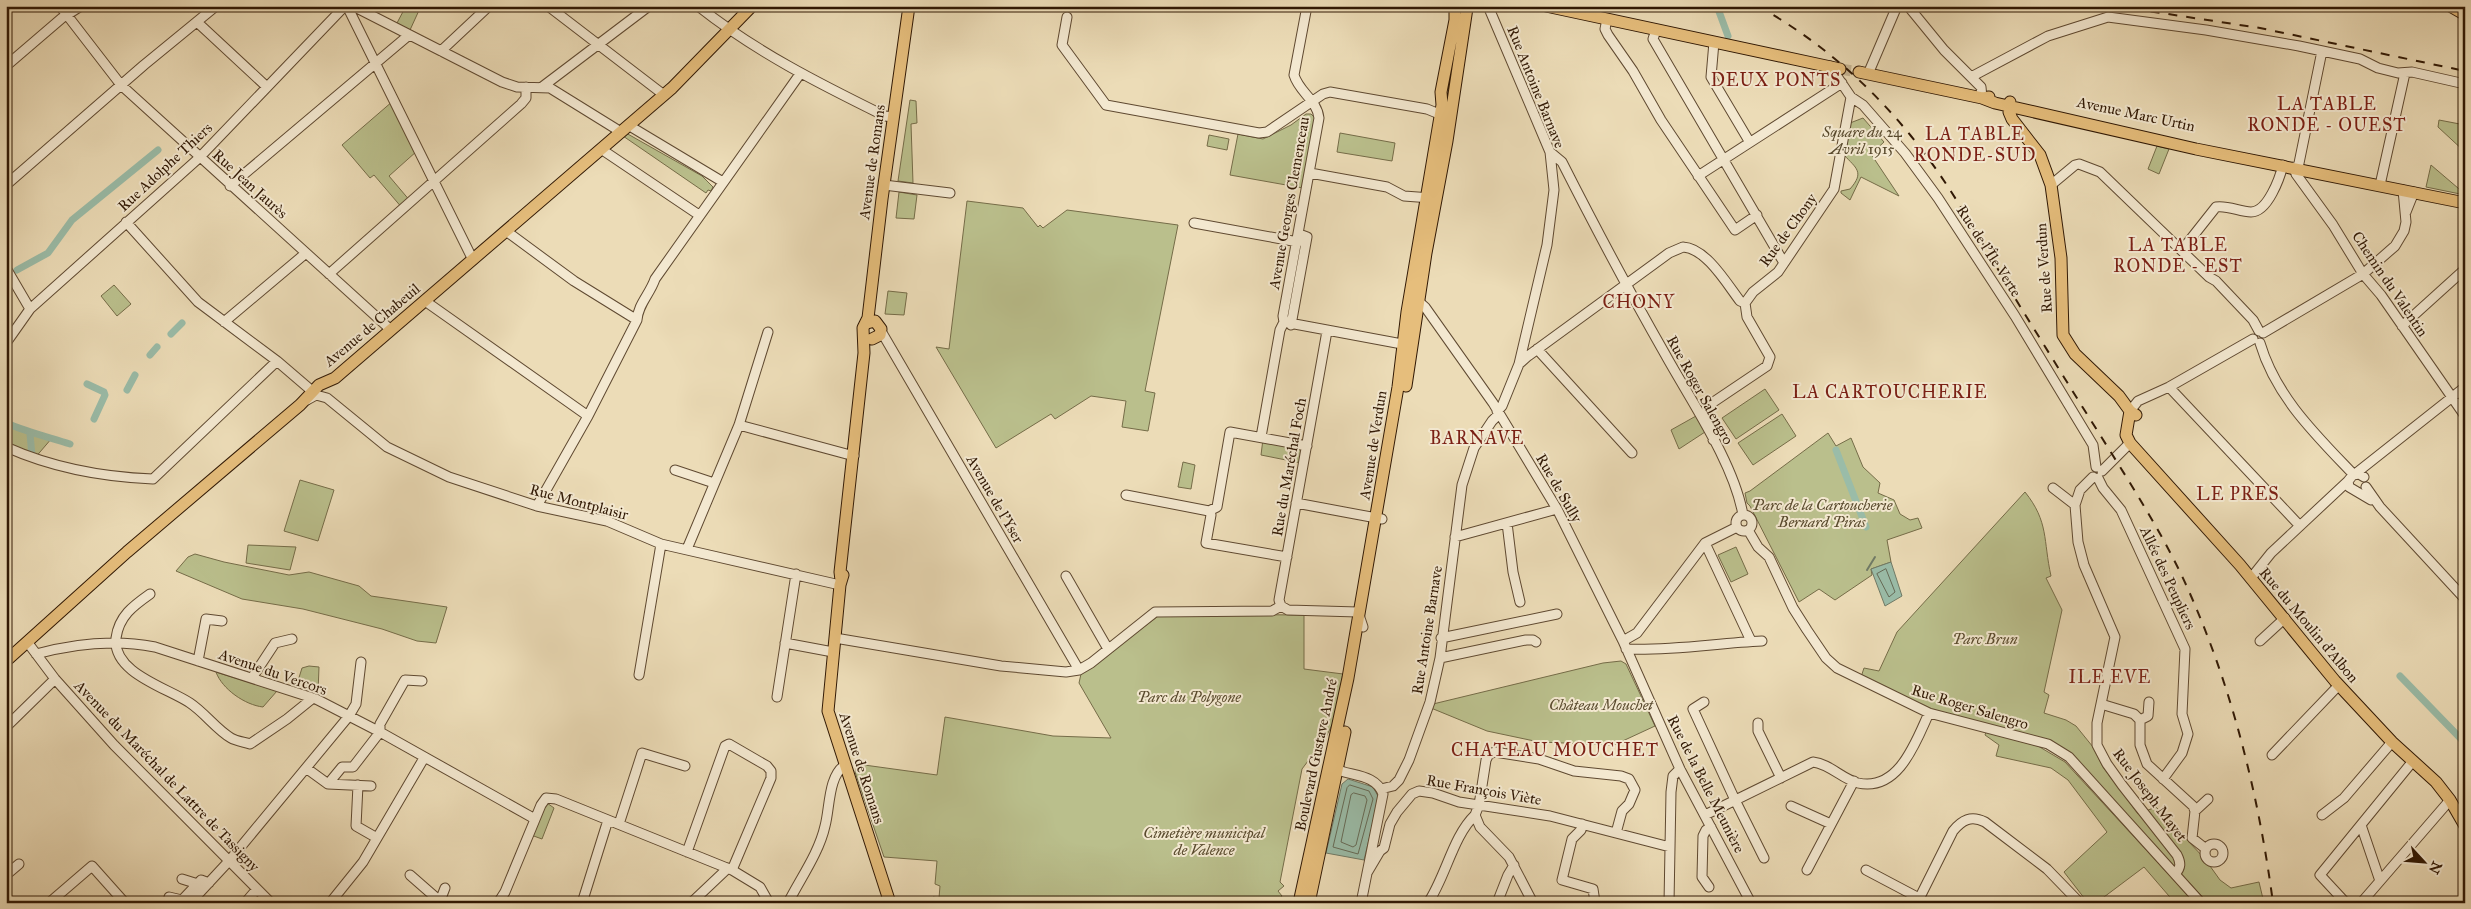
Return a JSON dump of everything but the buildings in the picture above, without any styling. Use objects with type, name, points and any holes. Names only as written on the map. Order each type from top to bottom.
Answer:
[{"type":"highway","points":[[2451,6],[2465,14]]},
{"type":"main road","name":"Avenue de Chabeuil","points":[[6,661],[142,539],[306,399],[335,378],[664,95],[685,76],[752,6]]},
{"type":"main road","name":"Avenue de Romans","points":[[890,903],[828,711],[834,638],[845,564],[846,528],[864,353],[875,333],[893,117],[909,6]]},
{"type":"main road","name":"Avenue de Romans","points":[[887,185],[916,6]]},
{"type":"main road","points":[[1546,6],[1714,42],[1838,75]]},
{"type":"main road","points":[[1453,7],[1468,7]]},
{"type":"main road","name":"Avenue de Verdun","points":[[1363,627],[1402,363],[1402,344],[1455,20],[1453,7]]},
{"type":"main road","name":"Avenue de Verdun","points":[[1358,612],[1410,364],[1418,302],[1447,141],[1468,7]]},
{"type":"main road","name":"Avenue Marc Urtin","points":[[1863,73],[2265,158],[2291,166],[2465,203]]},
{"type":"main road","name":"Rue de Verdun","points":[[2010,104],[2012,119],[2040,155],[2051,185],[2061,258],[2063,335],[2075,354],[2133,412]]},
{"type":"main road","points":[[2130,445],[2133,412]]},
{"type":"main road","name":"Rue du Moulin d'Albon","points":[[2130,445],[2251,578],[2337,683],[2392,742],[2436,782],[2450,800],[2465,826]]},
{"type":"main road","name":"Boulevard Gustave André","points":[[1309,903],[1336,770],[1352,674],[1358,612]]},
{"type":"main road","name":"Boulevard Gustave André","points":[[1298,903],[1363,627]]},
{"type":"street","name":"Rue Jean Jaurès","points":[[60,6],[121,85],[199,158],[391,330]]},
{"type":"street","points":[[6,66],[66,15],[81,6]]},
{"type":"street","points":[[6,185],[121,85],[216,6]]},
{"type":"street","points":[[441,51],[489,6]]},
{"type":"street","points":[[548,6],[664,95]]},
{"type":"street","points":[[542,87],[648,6]]},
{"type":"street","points":[[698,6],[729,31],[800,74],[885,116],[893,117]]},
{"type":"street","name":"Avenue Georges Clemenceau","points":[[1261,437],[1280,330],[1288,324],[1283,316],[1319,118],[1316,107],[1297,83],[1294,75],[1307,6]]},
{"type":"street","name":"Rue Antoine Barnave","points":[[1381,789],[1396,783],[1409,760],[1430,702],[1440,658],[1441,638],[1462,485],[1470,457],[1502,406],[1520,364],[1554,203],[1550,152],[1488,6]]},
{"type":"street","points":[[1863,73],[1897,6]]},
{"type":"street","points":[[1908,6],[1944,50],[1981,87],[1982,98]]},
{"type":"street","points":[[347,7],[409,35],[502,82],[526,87],[542,87],[556,92],[626,127],[723,182]]},
{"type":"street","points":[[347,7],[473,260]]},
{"type":"street","name":"Rue Adolphe Thiers","points":[[6,343],[30,309],[199,158],[347,7]]},
{"type":"street","points":[[1067,17],[1062,45],[1106,105],[1258,133],[1267,132],[1312,101],[1330,92],[1441,113],[1447,120],[1445,137],[1447,141]]},
{"type":"street","points":[[1971,77],[2048,36],[2112,18],[2209,30],[2322,51],[2360,59],[2378,68],[2405,73],[2412,72],[2465,84]]},
{"type":"street","points":[[1607,19],[1606,29],[1608,35],[1633,71],[1698,176],[1735,230],[1757,215]]},
{"type":"street","points":[[197,22],[267,87]]},
{"type":"street","points":[[1656,30],[1654,39],[1784,264]]},
{"type":"street","points":[[230,186],[409,35]]},
{"type":"street","points":[[1714,42],[1711,77],[1749,142]]},
{"type":"street","points":[[2182,250],[2216,208],[2222,206],[2252,212],[2260,208],[2275,189],[2291,166],[2322,51]]},
{"type":"street","points":[[2380,185],[2405,73]]},
{"type":"street","points":[[537,506],[588,416],[637,320],[640,306],[651,290],[655,279],[800,74]]},
{"type":"street","points":[[1698,176],[1749,142],[1838,75],[1851,97]]},
{"type":"street","points":[[329,274],[521,104],[526,98],[526,87]]},
{"type":"street","points":[[1427,109],[1437,101],[1442,92]]},
{"type":"street","name":"Rue de Chony","points":[[1745,303],[1752,292],[1778,272],[1834,189],[1851,97]]},
{"type":"street","name":"Rue de l'Île Verte","points":[[1851,97],[1864,106],[1905,153],[1938,198],[2015,316],[2093,445],[2098,473]]},
{"type":"street","points":[[1849,111],[1868,112]]},
{"type":"street","points":[[601,149],[699,215]]},
{"type":"street","name":"Rue Roger Salengro","points":[[1550,152],[1562,162],[1626,285],[1713,440],[1738,492],[1743,515]]},
{"type":"street","points":[[2051,185],[2075,165],[2096,169],[2225,290],[2233,301],[2253,320],[2268,366],[2281,391],[2356,482],[2465,600]]},
{"type":"street","name":"Chemin du Valentin","points":[[2291,166],[2363,274],[2381,295],[2465,416]]},
{"type":"street","points":[[1310,173],[1391,190],[1399,195],[1426,199],[1437,193]]},
{"type":"street","points":[[887,185],[950,193]]},
{"type":"street","points":[[2133,412],[2138,401],[2170,387],[2259,337],[2363,274],[2400,238],[2406,222],[2404,190]]},
{"type":"street","points":[[126,222],[198,302],[276,361],[306,399],[316,395],[330,400],[329,388],[335,378]]},
{"type":"street","points":[[1194,223],[1298,238]]},
{"type":"street","points":[[506,231],[574,281],[637,320]]},
{"type":"street","points":[[1520,364],[1537,349],[1670,253],[1688,247],[1710,262],[1740,300],[1745,303],[1747,317],[1770,357],[1767,366],[1709,405],[1706,413],[1716,435],[1713,440]]},
{"type":"street","points":[[224,322],[306,253]]},
{"type":"street","points":[[6,268],[30,309]]},
{"type":"street","points":[[2402,326],[2465,268]]},
{"type":"street","name":"Avenue de Verdun","points":[[1413,281],[1414,294],[1418,302]]},
{"type":"street","points":[[425,301],[588,416]]},
{"type":"street","name":"Rue de Sully","points":[[1418,302],[1425,307],[1498,412],[1557,509],[1624,645]]},
{"type":"street","points":[[1288,324],[1402,344],[1413,335]]},
{"type":"street","name":"Rue du Maréchal Foch","points":[[1281,606],[1279,600],[1327,331]]},
{"type":"street","points":[[687,549],[738,425],[768,332]]},
{"type":"street","name":"Avenue de l'Yser","points":[[875,333],[1079,670]]},
{"type":"street","points":[[1537,349],[1632,453]]},
{"type":"street","points":[[6,447],[34,459],[110,477],[153,479],[276,361]]},
{"type":"street","points":[[2170,387],[2300,526]]},
{"type":"street","points":[[2251,578],[2272,553],[2339,490],[2356,482],[2369,462],[2465,387]]},
{"type":"street","name":"Rue Montplaisir","points":[[330,400],[387,447],[442,474],[537,506],[607,521],[661,544],[841,582]]},
{"type":"street","points":[[738,425],[854,456]]},
{"type":"street","points":[[1126,495],[1209,511],[1217,507],[1230,432],[1307,446]]},
{"type":"street","points":[[2054,488],[2075,505],[2080,490],[2130,445]]},
{"type":"street","points":[[675,470],[714,483]]},
{"type":"street","name":"Allée des Peupliers","points":[[2098,473],[2103,488],[2121,510],[2185,649],[2182,714],[2188,734],[2182,753],[2162,779]]},
{"type":"street","points":[[1296,503],[1379,518]]},
{"type":"street","name":"Rue Joseph Mayet","points":[[2075,505],[2078,542],[2084,565],[2116,637],[2097,722],[2097,744],[2107,764],[2122,785],[2177,855],[2180,862],[2180,870],[2175,874]]},
{"type":"street","points":[[1455,536],[1557,509]]},
{"type":"street","points":[[1209,511],[1211,515],[1206,543],[1287,557]]},
{"type":"street","points":[[1743,515],[1748,516],[1752,520],[1752,526],[1748,530],[1741,530],[1737,527],[1736,519],[1743,515]]},
{"type":"street","points":[[1507,523],[1513,572],[1520,602]]},
{"type":"street","points":[[1624,645],[1637,633],[1705,543],[1737,527]]},
{"type":"street","name":"Rue Roger Salengro","points":[[1748,530],[1758,547],[1769,557],[1793,608],[1826,658],[1842,670],[1929,713],[2048,744],[2069,757],[2201,903]]},
{"type":"street","points":[[1705,543],[1751,642]]},
{"type":"street","points":[[639,675],[661,544]]},
{"type":"street","points":[[777,697],[796,574]]},
{"type":"street","points":[[1066,576],[1108,649]]},
{"type":"street","points":[[150,594],[124,616],[118,629],[116,642],[120,657],[130,669],[190,703],[232,739],[250,744],[287,720],[312,698]]},
{"type":"street","points":[[834,638],[1001,666],[1066,672],[1079,670],[1155,612],[1272,611],[1281,606],[1288,610],[1358,612],[1363,627]]},
{"type":"street","points":[[1441,638],[1557,614]]},
{"type":"street","points":[[2260,641],[2285,618]]},
{"type":"street","points":[[198,661],[206,619],[222,621]]},
{"type":"street","points":[[252,678],[275,643],[292,639]]},
{"type":"street","points":[[1440,658],[1526,640],[1536,642]]},
{"type":"street","points":[[1624,645],[1653,650],[1762,641]]},
{"type":"street","name":"Avenue du Vercors","points":[[36,654],[84,643],[116,642],[155,647],[252,678],[312,698],[349,716],[535,819]]},
{"type":"street","name":"Avenue du Maréchal de Lattre de Tassigny","points":[[28,643],[55,679],[114,745],[271,903]]},
{"type":"street","points":[[785,643],[833,652]]},
{"type":"street","name":"Rue de la Belle Meunière","points":[[1624,645],[1680,768],[1751,903]]},
{"type":"street","points":[[186,902],[209,883],[349,716],[356,704],[361,662]]},
{"type":"street","points":[[6,727],[55,679]]},
{"type":"street","points":[[328,784],[342,767],[353,767],[380,732],[380,724],[405,680],[422,681]]},
{"type":"street","points":[[2276,744],[2337,683]]},
{"type":"street","points":[[2272,755],[2337,683]]},
{"type":"street","points":[[1704,702],[1693,709],[1764,858]]},
{"type":"street","points":[[2140,720],[2148,716],[2149,702]]},
{"type":"street","points":[[2101,704],[2134,714],[2140,720],[2142,755],[2147,764],[2192,806],[2195,811],[2192,838],[2206,849]]},
{"type":"street","points":[[1705,815],[1813,762],[1822,763],[1854,781],[1872,784],[1890,777],[1902,765],[1929,713]]},
{"type":"street","points":[[1758,723],[1758,730],[1781,778]]},
{"type":"street","points":[[1335,740],[1332,768],[1370,780],[1381,789],[1383,798],[1361,903]]},
{"type":"street","points":[[2322,815],[2344,798],[2392,742]]},
{"type":"street","points":[[687,852],[725,746],[729,744],[767,766],[771,771],[771,778],[730,869],[691,903]]},
{"type":"street","points":[[1428,903],[1437,890],[1466,824],[1475,815],[1479,805],[1486,760],[1489,754],[1495,752],[1540,759],[1574,771],[1621,776],[1629,779],[1635,790],[1633,797],[1622,811],[1616,833]]},
{"type":"street","points":[[619,824],[642,753],[685,766]]},
{"type":"street","points":[[330,903],[363,862],[424,758]]},
{"type":"street","points":[[2346,903],[2320,875],[2413,761]]},
{"type":"street","points":[[788,903],[820,842],[825,828],[836,774],[845,765]]},
{"type":"street","points":[[306,768],[328,784],[371,786]]},
{"type":"street","points":[[1669,903],[1673,776],[1680,768]]},
{"type":"street","points":[[1807,870],[1854,781]]},
{"type":"street","points":[[358,785],[356,826],[377,838]]},
{"type":"street","name":"Rue François Viète","points":[[1367,873],[1384,848],[1390,824],[1397,812],[1412,794],[1424,791],[1448,799],[1550,816],[1670,847]]},
{"type":"street","points":[[498,903],[505,892],[535,819],[546,798],[556,799],[730,869],[760,887],[769,903]]},
{"type":"street","points":[[2195,811],[2208,799]]},
{"type":"street","points":[[2361,903],[2450,800]]},
{"type":"street","points":[[1791,806],[1831,824]]},
{"type":"street","points":[[1475,815],[1480,827],[1509,857],[1533,903]]},
{"type":"street","points":[[1866,870],[1918,900],[1959,823],[1972,818],[1984,822],[2046,869],[2080,903]]},
{"type":"street","points":[[582,903],[608,820]]},
{"type":"street","points":[[1582,824],[1581,830],[1572,839],[1562,880],[1593,889],[1595,902],[1599,903]]},
{"type":"street","points":[[2362,824],[2380,881]]},
{"type":"street","points":[[1709,887],[1702,877],[1703,836],[1706,830],[1711,827]]},
{"type":"street","points":[[6,875],[19,864]]},
{"type":"street","points":[[1497,903],[1514,865]]},
{"type":"street","points":[[49,903],[92,866],[125,903]]},
{"type":"street","points":[[410,876],[441,902],[445,888]]},
{"type":"street","points":[[182,879],[198,884]]},
{"type":"street","points":[[186,902],[201,880],[209,883]]},
{"type":"street","points":[[245,903],[257,889]]},
{"type":"street","points":[[169,897],[186,902]]},
{"type":"green space","points":[[406,6],[421,6],[410,30],[397,23]]},
{"type":"green space","points":[[910,100],[916,101],[917,123],[911,124],[913,183],[898,181]]},
{"type":"green space","points":[[393,101],[417,151],[389,176],[411,202],[403,209],[374,175],[370,178],[342,145]]},
{"type":"green space","points":[[1306,114],[1311,114],[1315,118],[1303,188],[1230,175],[1238,134],[1263,139],[1291,125]]},
{"type":"green space","name":"Square du 24 Avril 1915","points":[[1863,118],[1884,142],[1871,154],[1899,196],[1861,177],[1850,200],[1841,193],[1841,191],[1850,189],[1857,178],[1857,170],[1844,155],[1850,123]]},
{"type":"green space","points":[[2439,120],[2465,125],[2465,152],[2438,127]]},
{"type":"green space","points":[[626,133],[702,176],[713,187],[711,191],[708,190],[706,193],[623,136]]},
{"type":"green space","points":[[1340,133],[1395,143],[1392,161],[1337,152]]},
{"type":"green space","points":[[1209,135],[1229,139],[1227,150],[1207,146]]},
{"type":"green space","points":[[2157,146],[2169,149],[2159,174],[2148,169]]},
{"type":"green space","points":[[2431,165],[2465,194],[2465,195],[2426,187]]},
{"type":"green space","points":[[899,192],[917,195],[914,219],[896,218]]},
{"type":"green space","points":[[967,201],[1023,208],[1038,227],[1040,225],[1043,228],[1067,210],[1178,225],[1145,391],[1155,393],[1148,431],[1122,427],[1126,401],[1091,396],[1055,419],[1051,414],[996,448],[936,347],[949,349]]},
{"type":"green space","points":[[114,285],[131,304],[117,316],[101,296]]},
{"type":"green space","points":[[888,291],[907,293],[904,315],[885,314]]},
{"type":"green space","points":[[1765,389],[1779,410],[1736,439],[1722,418]]},
{"type":"green space","points":[[1782,414],[1796,436],[1753,465],[1738,443]]},
{"type":"green space","points":[[1696,416],[1705,432],[1679,449],[1671,430]]},
{"type":"green space","points":[[6,423],[30,434],[52,438],[34,459],[6,447]]},
{"type":"green space","name":"Parc de la Cartoucherie Bernard Piras","points":[[1828,433],[1836,446],[1851,438],[1863,467],[1880,483],[1878,493],[1894,500],[1900,514],[1910,520],[1918,518],[1922,528],[1887,540],[1891,562],[1871,569],[1872,575],[1835,600],[1819,589],[1799,602],[1747,503],[1745,493]]},
{"type":"green space","points":[[1263,439],[1304,448],[1301,463],[1261,455]]},
{"type":"green space","points":[[1183,462],[1195,465],[1191,489],[1178,487]]},
{"type":"green space","points":[[300,480],[334,490],[318,541],[284,531]]},
{"type":"green space","name":"Parc Brun","points":[[2025,492],[2033,503],[2042,522],[2051,576],[2046,578],[2062,610],[2044,692],[2049,695],[2044,713],[2066,720],[2076,726],[2093,747],[2103,767],[2138,814],[2156,807],[2205,859],[2220,880],[2231,888],[2259,882],[2264,903],[2208,903],[2075,758],[2048,740],[1937,712],[1861,677],[1864,668],[1879,671],[1897,632]]},
{"type":"green space","points":[[248,545],[296,547],[290,570],[246,563]]},
{"type":"green space","points":[[1736,547],[1748,574],[1731,582],[1718,555]]},
{"type":"green space","points":[[195,554],[289,575],[309,572],[359,586],[371,596],[447,607],[436,643],[417,641],[382,629],[303,609],[242,599],[176,571],[188,557]]},
{"type":"green space","points":[[1161,614],[1304,615],[1304,669],[1343,674],[1335,719],[1326,737],[1302,769],[1280,882],[1284,886],[1278,891],[1282,896],[1277,903],[933,903],[933,897],[939,898],[940,886],[935,884],[937,861],[884,857],[855,772],[857,764],[937,775],[945,717],[1053,736],[1111,738],[1079,683],[1081,674]]},
{"type":"green space","name":"Château Mouchet","points":[[1621,661],[1626,664],[1655,726],[1614,745],[1539,742],[1487,731],[1431,708],[1433,704],[1603,663]]},
{"type":"green space","points":[[309,666],[319,667],[318,693],[297,684],[302,668]]},
{"type":"green space","points":[[216,672],[277,691],[263,707],[256,706],[242,700],[229,690]]},
{"type":"green space","points":[[1986,732],[2038,746],[2065,762],[2195,903],[2175,903],[2144,867],[2096,903],[2088,903],[2064,872],[2107,832],[2068,780],[2051,768],[1996,756],[1999,745],[1985,735]]},
{"type":"green space","points":[[547,803],[554,808],[542,839],[531,835],[544,805]]},
{"type":"water","points":[[1891,562],[1902,596],[1885,606],[1871,569]]},
{"type":"water","points":[[1348,779],[1373,787],[1379,798],[1364,860],[1326,853],[1342,784]]},
{"type":"waterway","points":[[1717,6],[1728,36]]},
{"type":"waterway","points":[[17,270],[48,253],[72,220],[158,150]]},
{"type":"waterway","points":[[171,334],[182,323]]},
{"type":"waterway","points":[[150,355],[157,347]]},
{"type":"waterway","points":[[127,390],[135,375]]},
{"type":"waterway","points":[[87,384],[104,392],[105,395],[94,419]]},
{"type":"waterway","points":[[6,423],[70,444]]},
{"type":"waterway","points":[[30,434],[32,456]]},
{"type":"waterway","points":[[1836,450],[1866,527]]},
{"type":"waterway","points":[[1867,570],[1875,557]]},
{"type":"waterway","points":[[2400,676],[2465,743]]},
{"type":"tunnel","points":[[1840,69],[1859,72]]},
{"type":"railway","points":[[1758,6],[1801,33],[1841,64],[1895,117],[1927,156],[1957,201],[2154,523],[2182,576],[2199,615],[2228,695],[2250,777],[2267,861],[2273,903]]},
{"type":"railway","points":[[2115,6],[2260,28],[2465,71]]},
{"type":"district","name":"DEUX PONTS","points":[[1776,80]]},
{"type":"district","name":"LA TABLE RONDE - OUEST","points":[[2327,114]]},
{"type":"district","name":"LA TABLE RONDE-SUD","points":[[1975,144]]},
{"type":"district","name":"LA TABLE RONDE - EST","points":[[2178,255]]},
{"type":"district","name":"CHONY","points":[[1639,302]]},
{"type":"district","name":"LA CARTOUCHERIE","points":[[1890,392]]},
{"type":"district","name":"BARNAVE","points":[[1477,438]]},
{"type":"district","name":"LE PRES","points":[[2238,494]]},
{"type":"district","name":"ILE EVE","points":[[2110,677]]},
{"type":"district","name":"CHATEAU MOUCHET","points":[[1555,750]]},
{"type":"park label","name":"Parc du Polygone","points":[[1189,697]]},
{"type":"park label","name":"Cimetière municipal de Valence","points":[[1204,842]]}]
